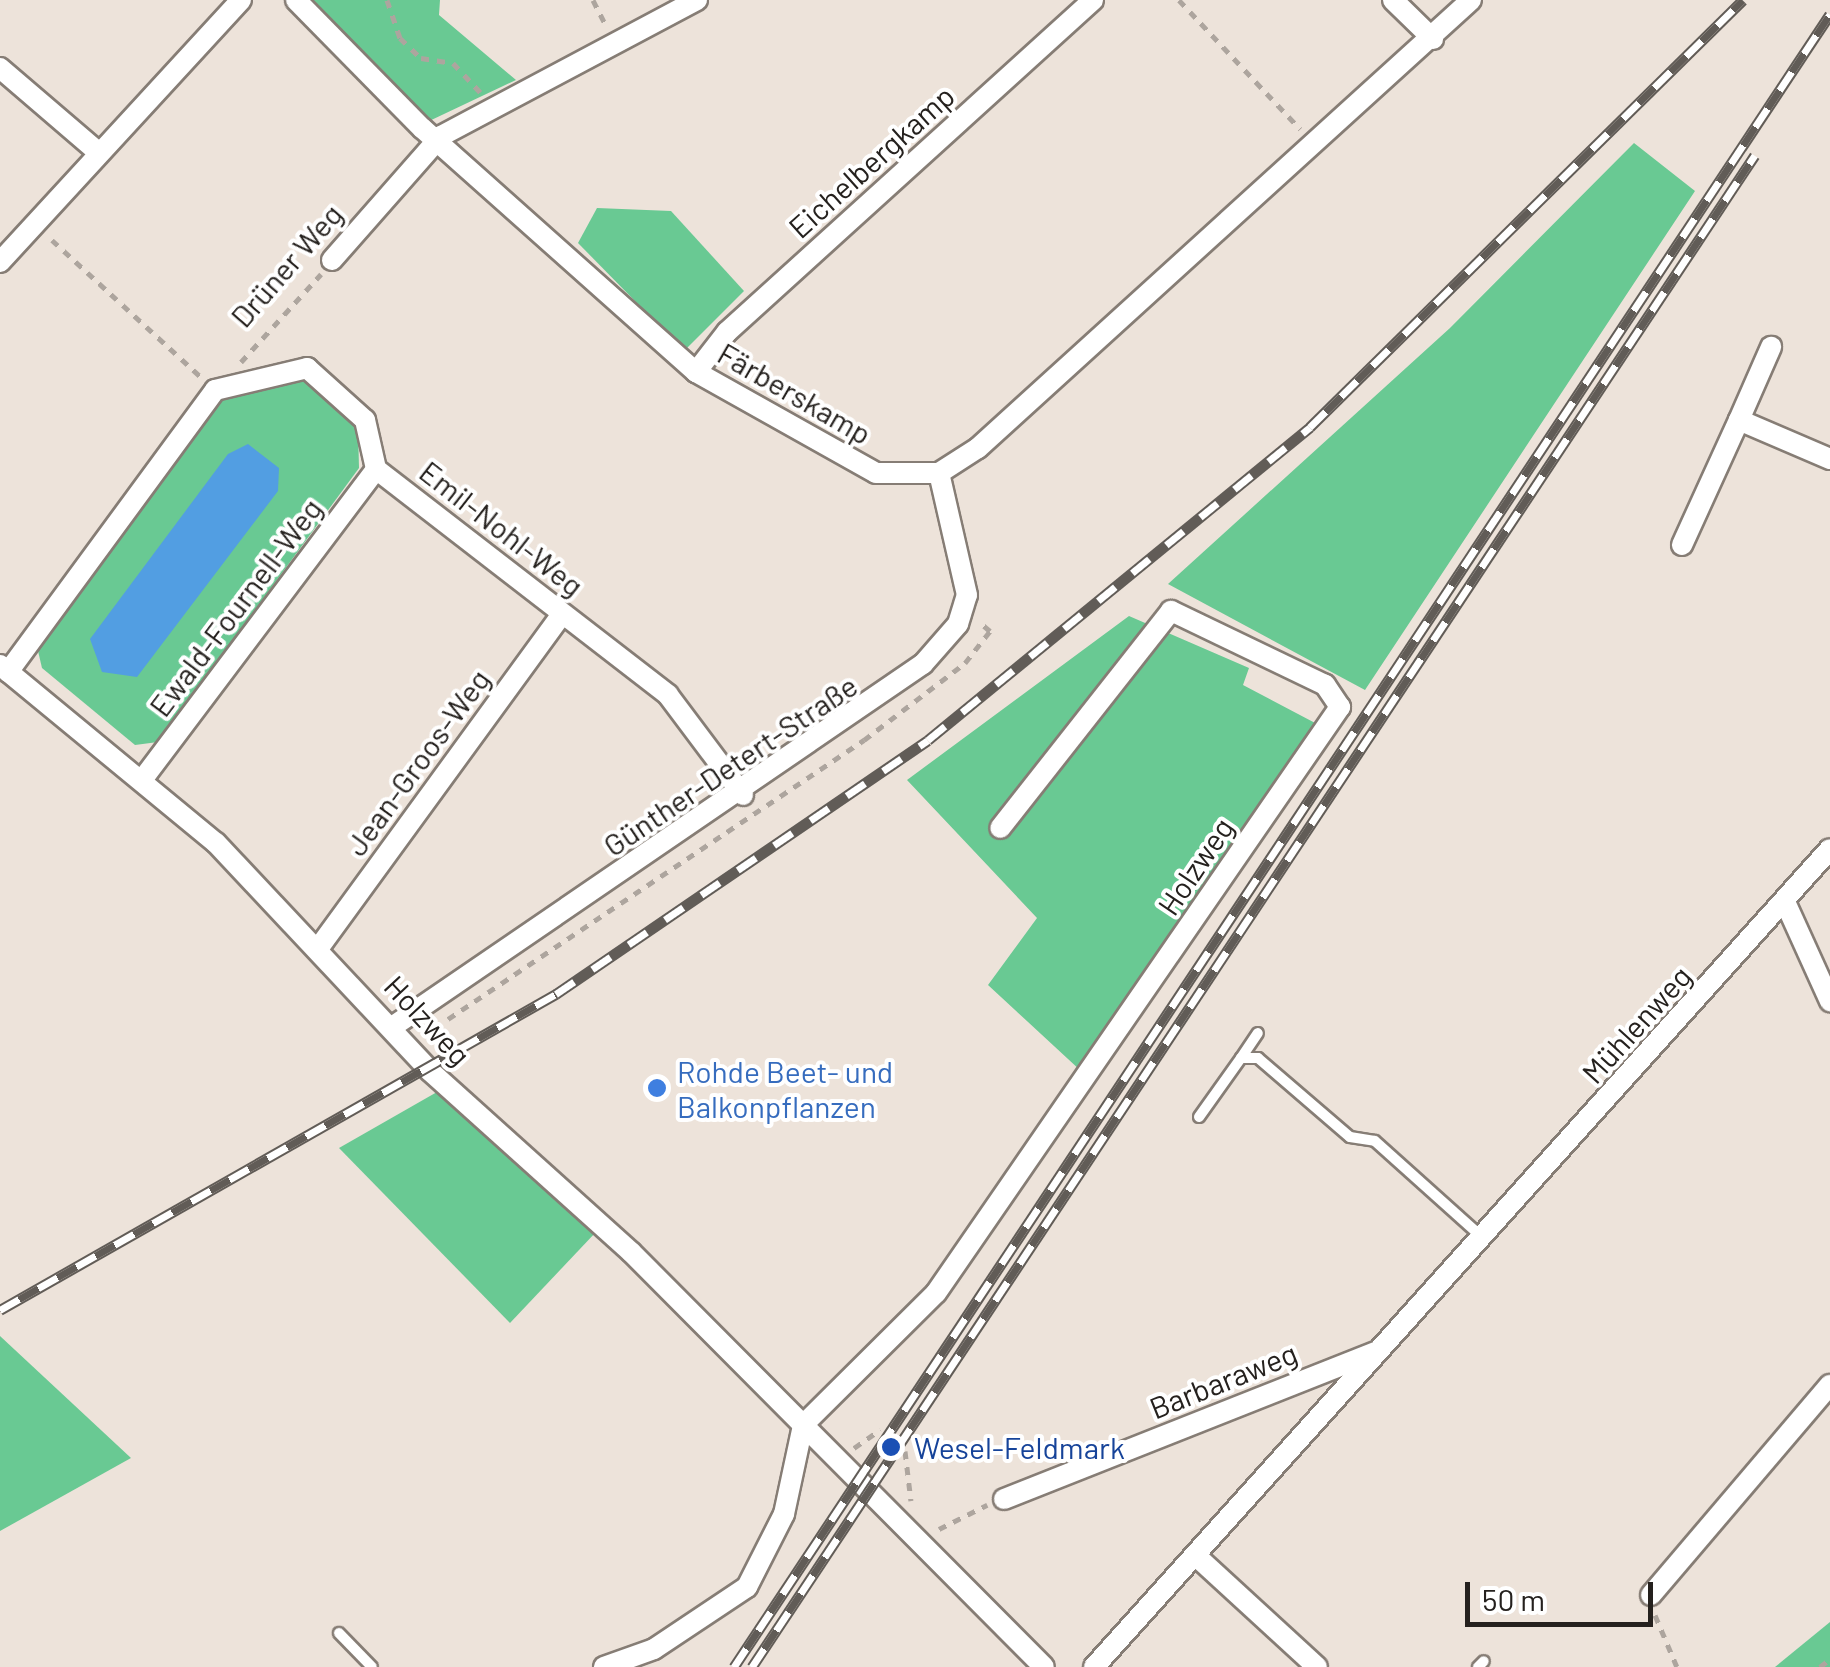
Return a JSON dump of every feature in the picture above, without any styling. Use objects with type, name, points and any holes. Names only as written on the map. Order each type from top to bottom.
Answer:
[{"type":"street","points":[[0,262],[241,0]]},
{"type":"street","name":"Färberskamp","points":[[296,0],[422,128],[441,136],[696,372],[876,474],[938,473]]},
{"type":"street","name":"Drüner Weg","points":[[332,260],[441,136],[698,0]]},
{"type":"street","name":"Eichelbergkamp","points":[[696,372],[727,332],[1093,0]]},
{"type":"street","points":[[1393,0],[1433,39]]},
{"type":"street","points":[[964,611],[964,557],[938,473],[978,448],[1316,146],[1471,0]]},
{"type":"street","points":[[0,68],[99,152]]},
{"type":"street","points":[[1682,545],[1772,346]]},
{"type":"street","name":"Emil-Nohl-Weg","points":[[215,390],[308,368],[364,420],[376,469],[668,695],[744,795]]},
{"type":"street","points":[[4,668],[215,390]]},
{"type":"street","points":[[1740,420],[1830,459]]},
{"type":"street","name":"Ewald-Fournell-Weg","points":[[142,780],[376,469]]},
{"type":"street","name":"Günther-Detert-Straße","points":[[392,1027],[744,795],[923,664],[964,611]]},
{"type":"street","name":"Holzweg","points":[[803,1426],[936,1293],[1340,707],[1326,685],[1171,612],[1000,828]]},
{"type":"street","name":"Jean-Groos-Weg","points":[[320,946],[562,614]]},
{"type":"street","name":"Holzweg","points":[[4,668],[142,780],[320,946],[392,1027],[919,1539],[1044,1667]]},
{"type":"street","name":"Mühlenweg","points":[[1094,1667],[1786,904],[1830,849]]},
{"type":"street","points":[[1786,904],[1830,1001]]},
{"type":"street","name":"Barbaraweg","points":[[1004,1498],[1384,1348]]},
{"type":"street","points":[[1651,1595],[1830,1385]]},
{"type":"street","points":[[604,1667],[654,1649],[747,1587],[784,1514],[803,1426]]},
{"type":"street","points":[[1196,1556],[1318,1667]]},
{"type":"lane","points":[[1198,1117],[1258,1032]]},
{"type":"lane","points":[[1241,1058],[1258,1058],[1350,1137],[1375,1141],[1482,1237]]},
{"type":"lane","points":[[339,1633],[372,1667]]},
{"type":"path","points":[[387,0],[400,38],[420,58],[453,63],[494,110]]},
{"type":"path","points":[[1178,0],[1316,146]]},
{"type":"path","points":[[34,224],[215,390]]},
{"type":"path","name":"Drüner Weg","points":[[215,390],[332,260]]},
{"type":"path","points":[[441,1024],[757,816],[965,663],[990,630],[964,611]]},
{"type":"path","points":[[906,1451],[919,1539],[1004,1498]]},
{"type":"path","points":[[1651,1595],[1678,1667]]},
{"type":"path","points":[[1820,1667],[1830,1659]]},
{"type":"green space","points":[[305,0],[440,0],[439,15],[516,80],[425,123]]},
{"type":"green space","points":[[1634,143],[1695,191],[1365,690],[1168,584],[1450,328]]},
{"type":"green space","points":[[597,208],[671,211],[744,291],[684,351],[578,243]]},
{"type":"green space","points":[[304,378],[358,430],[359,468],[158,742],[135,745],[42,668],[38,651],[223,394]]},
{"type":"green space","points":[[1129,616],[1249,668],[1243,685],[1317,724],[1081,1071],[988,985],[1037,918],[907,780]]},
{"type":"green space","points":[[437,1092],[596,1232],[510,1323],[339,1148]]},
{"type":"green space","points":[[0,1336],[131,1458],[0,1531]]},
{"type":"green space","points":[[1830,1622],[1830,1667],[1775,1667]]},
{"type":"water","points":[[248,444],[279,468],[278,491],[137,677],[102,672],[90,639],[228,454]]},
{"type":"railway","points":[[0,1310],[556,994],[928,740],[1310,427],[1743,0]]},
{"type":"railway","points":[[734,1667],[1830,14]]},
{"type":"railway","points":[[752,1667],[1755,155]]},
{"type":"place","name":"Rohde Beet- und Balkonpflanzen","points":[[657,1088]]},
{"type":"place","name":"Wesel-Feldmark","points":[[891,1447]]}]
